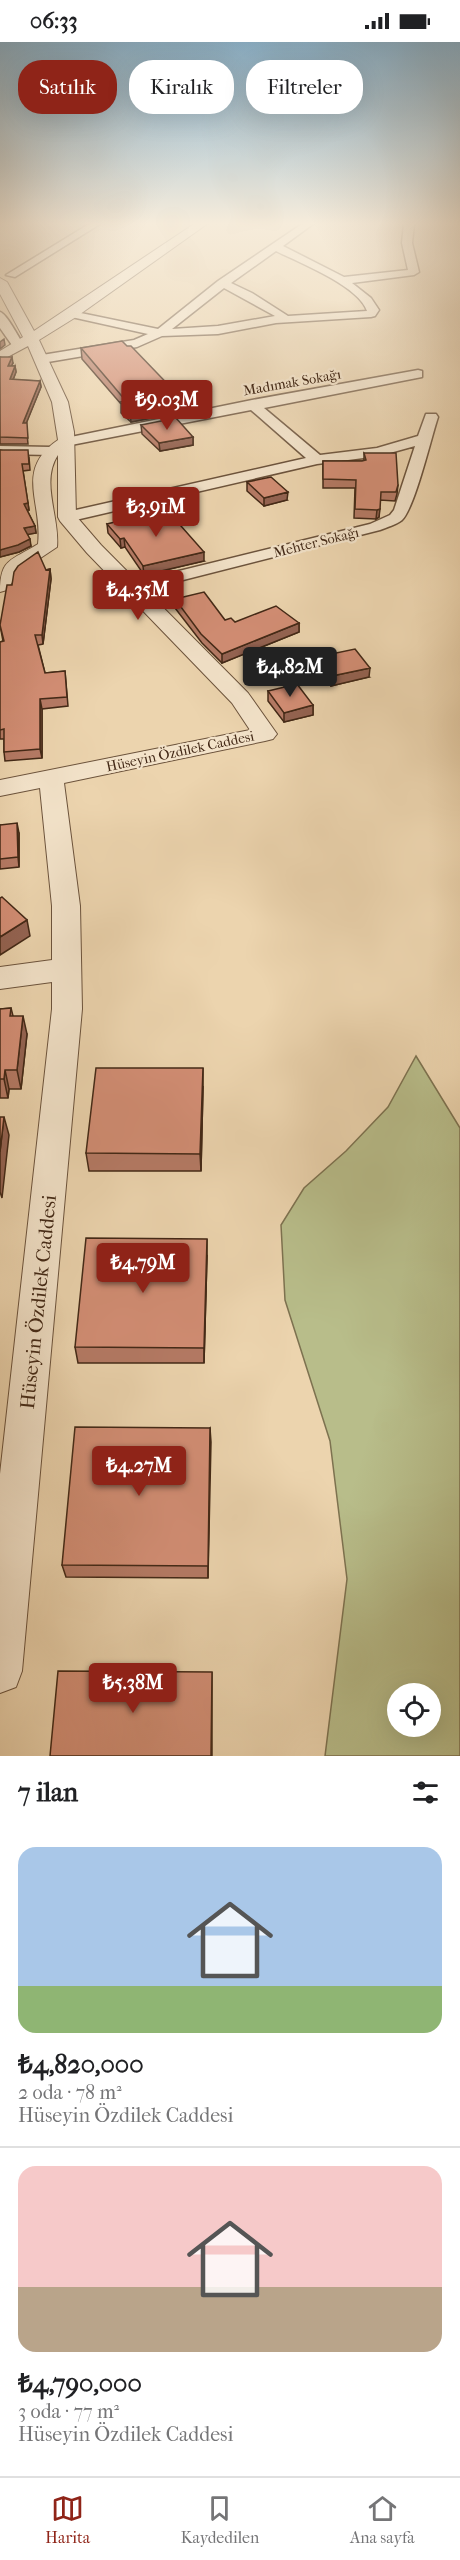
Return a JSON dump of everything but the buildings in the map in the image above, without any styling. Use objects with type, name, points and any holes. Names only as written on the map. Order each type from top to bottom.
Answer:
[{"type":"street","points":[[13,304],[24,342]]},
{"type":"street","points":[[1,355],[85,304]]},
{"type":"street","points":[[42,359],[137,343],[160,333],[197,304]]},
{"type":"street","points":[[261,304],[282,315],[279,320]]},
{"type":"street","points":[[71,314],[160,333],[218,330],[279,320],[372,313],[369,304]]},
{"type":"street","points":[[0,315],[8,333],[24,342],[42,359],[60,402],[59,446],[67,517],[317,460],[379,452],[425,438]]},
{"type":"street","name":"Madımak Sokağı","points":[[0,450],[59,446],[252,404],[377,384],[418,374]]},
{"type":"street","points":[[252,404],[317,460]]},
{"type":"street","name":"Mehter Sokağı","points":[[132,588],[387,523],[402,511],[431,417]]},
{"type":"street","points":[[0,585],[11,569],[47,547],[48,533],[41,475],[59,446]]},
{"type":"street","name":"Hüseyin Özdilek Caddesi","points":[[0,788],[265,734],[240,698],[132,588],[67,517]]},
{"type":"street","name":"Hüseyin Özdilek Caddesi","points":[[0,1671],[63,1054],[67,969],[66,906],[51,778]]},
{"type":"street","points":[[0,978],[67,969]]},
{"type":"green space","points":[[416,1056],[460,1128],[460,1756],[325,1756],[347,1579],[330,1441],[285,1300],[281,1225],[304,1188],[346,1151],[388,1107]]}]
